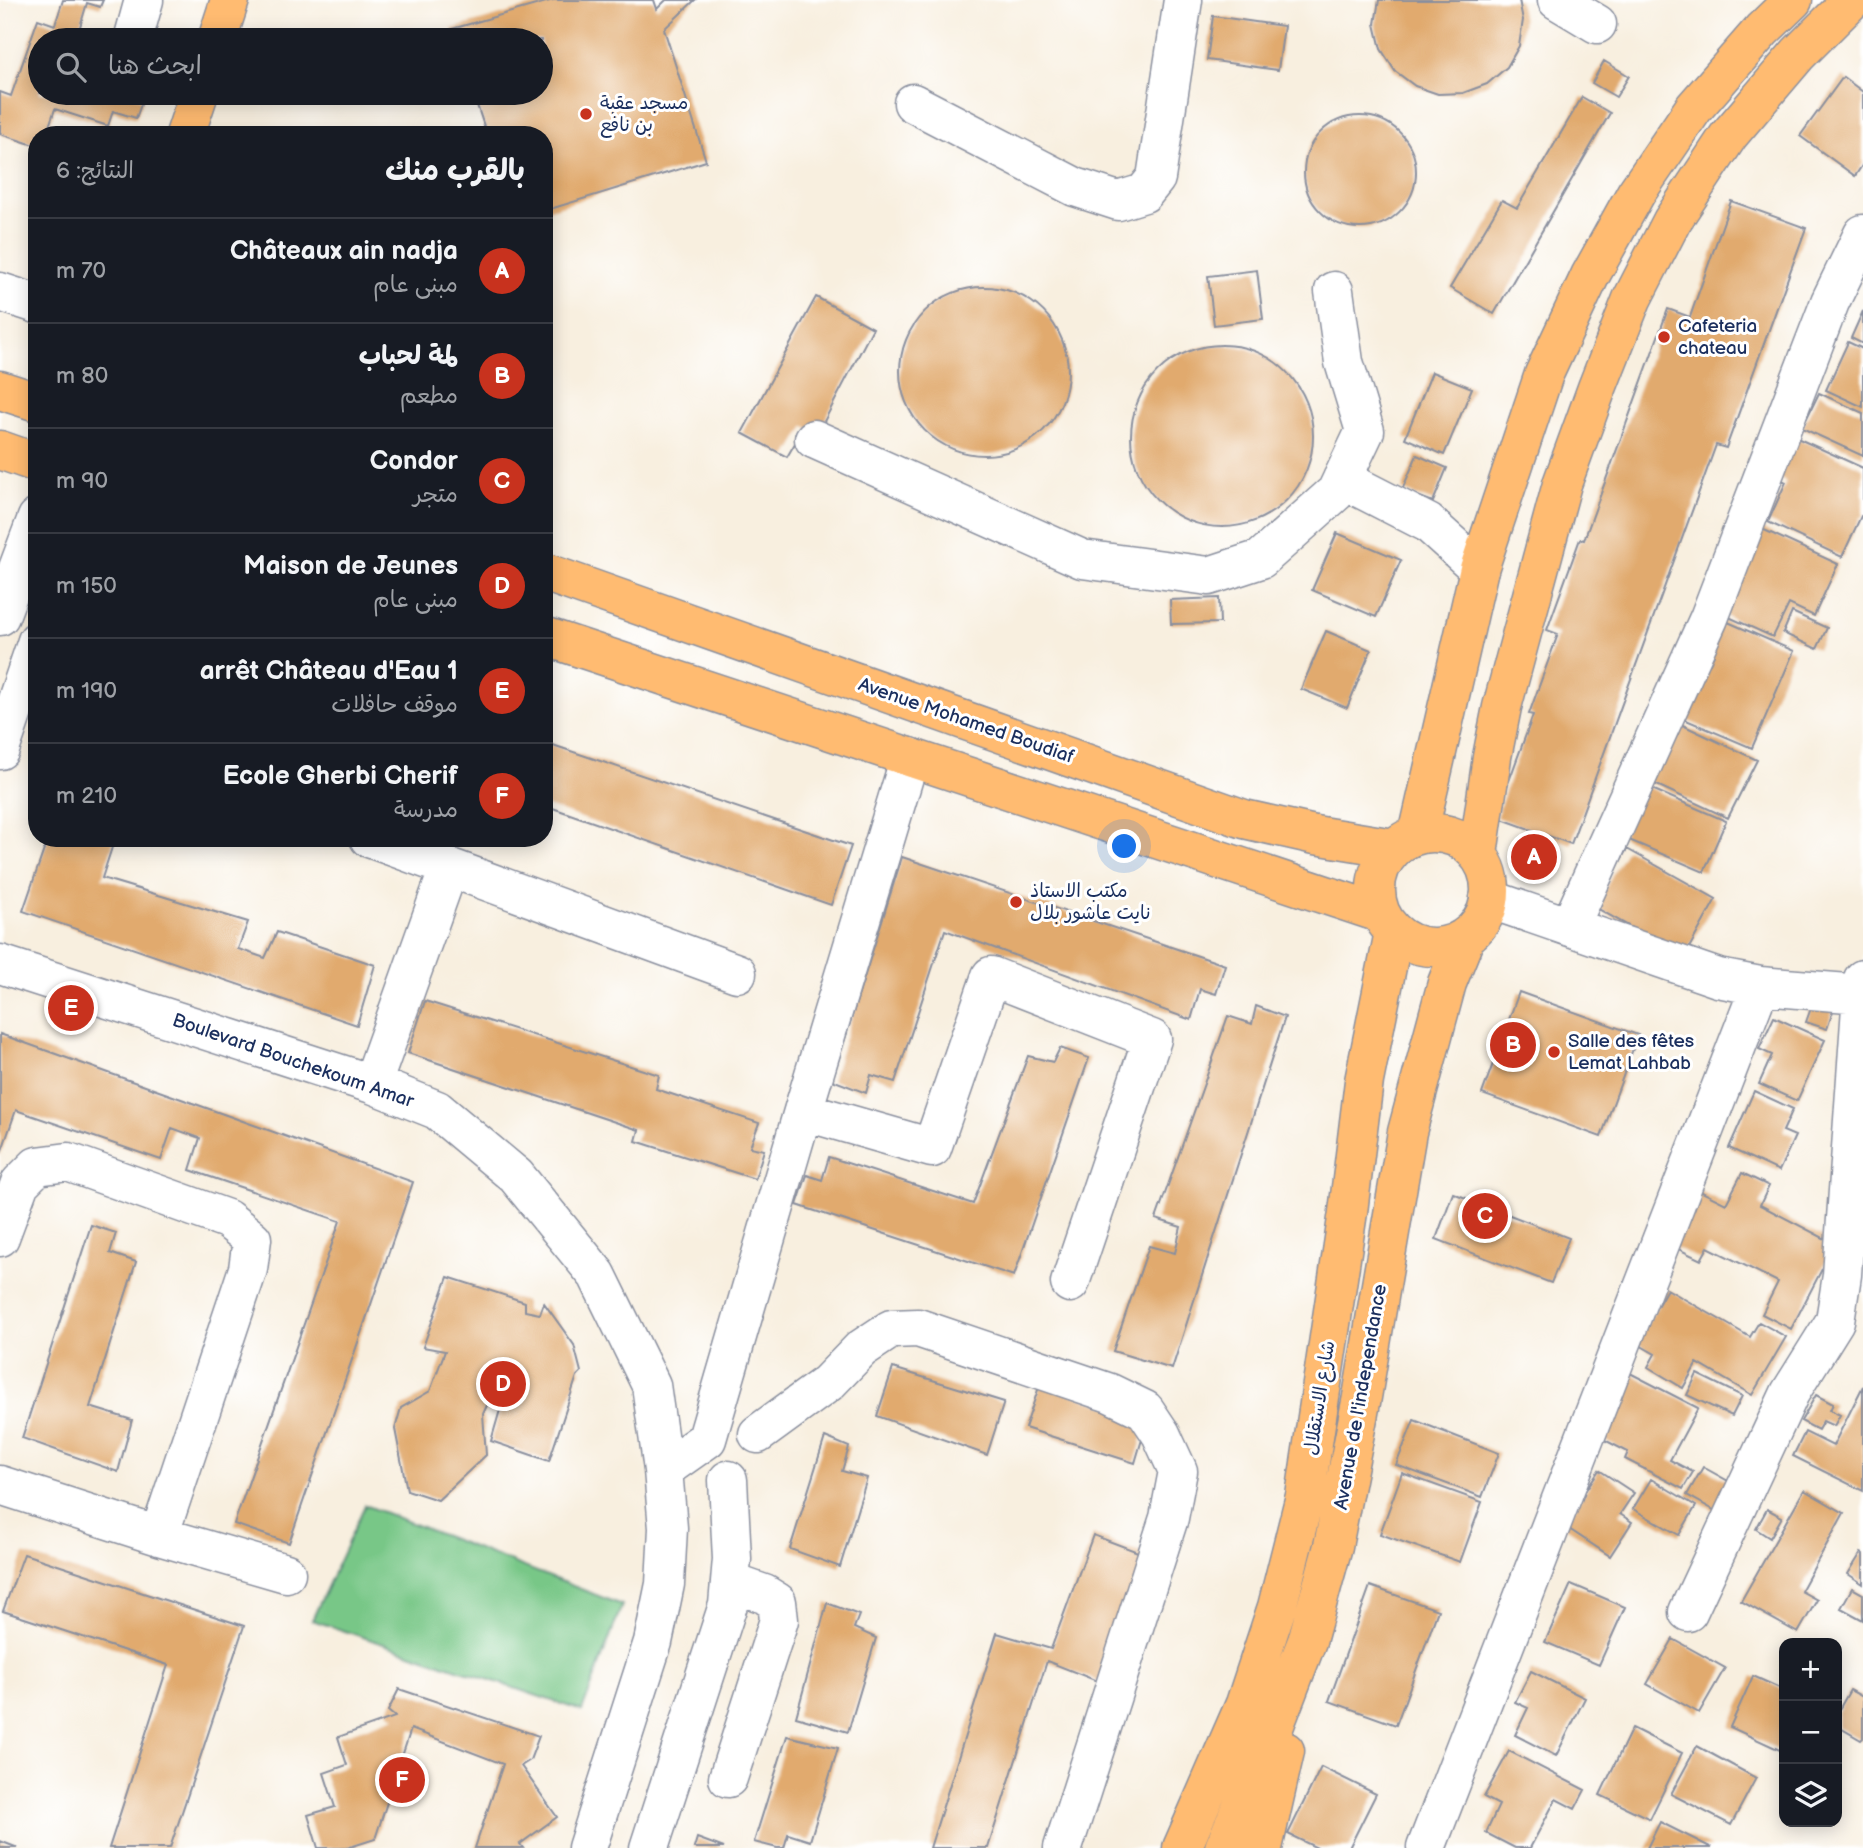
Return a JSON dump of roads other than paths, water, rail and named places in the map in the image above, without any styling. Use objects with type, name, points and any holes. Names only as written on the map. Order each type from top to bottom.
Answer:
[{"type":"main road","points":[[221,28],[230,0]]},
{"type":"main road","points":[[1406,841],[1479,569],[1544,374],[1590,276],[1636,193],[1694,108],[1762,30],[1793,0]]},
{"type":"main road","points":[[1478,854],[1502,707],[1555,509],[1597,388],[1632,299],[1672,221],[1729,135],[1798,54],[1852,0]]},
{"type":"main road","points":[[188,126],[195,105]]},
{"type":"main road","points":[[0,390],[28,399]]},
{"type":"main road","points":[[0,450],[28,460]]},
{"type":"main road","name":"Avenue Mohamed Boudiaf","points":[[553,575],[1244,819],[1315,835],[1406,841]]},
{"type":"main road","points":[[553,639],[910,757],[1387,922],[1410,943],[1430,947],[1449,945],[1478,926],[1485,913],[1490,883],[1486,867],[1478,854],[1451,835],[1435,833],[1406,841],[1383,861],[1377,878],[1376,895],[1387,922]]},
{"type":"main road","name":"شارع الاستقلال","points":[[1182,1848],[1245,1704],[1277,1607],[1305,1496],[1346,1225],[1387,922]]},
{"type":"main road","name":"Avenue de l'independance","points":[[1224,1848],[1307,1641],[1333,1546],[1362,1397],[1407,1132],[1447,983],[1466,936]]},
{"type":"main road","points":[[1263,1848],[1333,1546]]},
{"type":"street","points":[[136,28],[144,0]]},
{"type":"street","points":[[913,103],[1075,187],[1118,201],[1144,192],[1156,178],[1183,0]]},
{"type":"street","points":[[1557,0],[1597,24]]},
{"type":"street","points":[[1570,926],[1709,618],[1830,302],[1863,234]]},
{"type":"street","points":[[814,439],[1082,559],[1209,576],[1261,559],[1336,492],[1365,430],[1344,362],[1334,291]]},
{"type":"street","points":[[0,292],[28,301]]},
{"type":"street","points":[[1342,480],[1429,523],[1479,569]]},
{"type":"street","points":[[0,616],[28,542]]},
{"type":"street","points":[[0,750],[28,668]]},
{"type":"street","points":[[663,1470],[707,1439],[721,1424],[731,1422],[751,1426],[758,1434],[763,1443],[762,1461],[748,1476],[739,1480],[728,1480],[710,1468],[705,1448],[707,1439],[803,1111],[910,757]]},
{"type":"street","points":[[393,847],[737,973]]},
{"type":"street","points":[[372,1083],[450,868]]},
{"type":"street","points":[[1489,898],[1718,978],[1760,986],[1862,987],[1842,1275],[1849,1324],[1790,1393],[1688,1612]]},
{"type":"street","name":"Boulevard Bouchekoum Amar","points":[[0,964],[372,1083],[437,1110],[516,1176],[597,1275],[651,1385],[668,1528],[665,1584],[653,1642],[587,1848]]},
{"type":"street","points":[[803,1111],[932,1148],[991,976],[1152,1038],[1070,1283]]},
{"type":"street","points":[[1426,1848],[1760,986]]},
{"type":"street","points":[[0,1237],[20,1183],[37,1166],[68,1161],[227,1219],[252,1239],[248,1269],[159,1536]]},
{"type":"street","points":[[758,1434],[828,1383],[861,1349],[891,1329],[918,1328],[1110,1393],[1145,1410],[1161,1434],[1178,1471],[1169,1518],[1063,1848]]},
{"type":"street","points":[[649,1848],[728,1605],[732,1559],[728,1480]]},
{"type":"street","points":[[0,1485],[286,1573]]},
{"type":"street","points":[[729,1778],[779,1619],[778,1602],[730,1582]]},
{"type":"place","name":"مسجد عقبة بن نافع","points":[[586,114]]},
{"type":"place","name":"Cafeteria chateau","points":[[1664,337]]},
{"type":"place","name":"Châteaux ain nadja","points":[[1534,857]]},
{"type":"place","name":"مكتب الاستاذ نايت عاشور بلال","points":[[1016,902]]},
{"type":"place","name":"arrêt Château d'Eau 1","points":[[71,1008]]},
{"type":"place","name":"لمة لحباب","points":[[1513,1045]]},
{"type":"place","name":"Salle des fêtes Lemat Lahbab","points":[[1554,1052]]},
{"type":"place","name":"Condor","points":[[1485,1216]]},
{"type":"place","name":"Maison de Jeunes","points":[[503,1384]]},
{"type":"place","name":"Ecole Gherbi Cherif","points":[[402,1780]]}]
